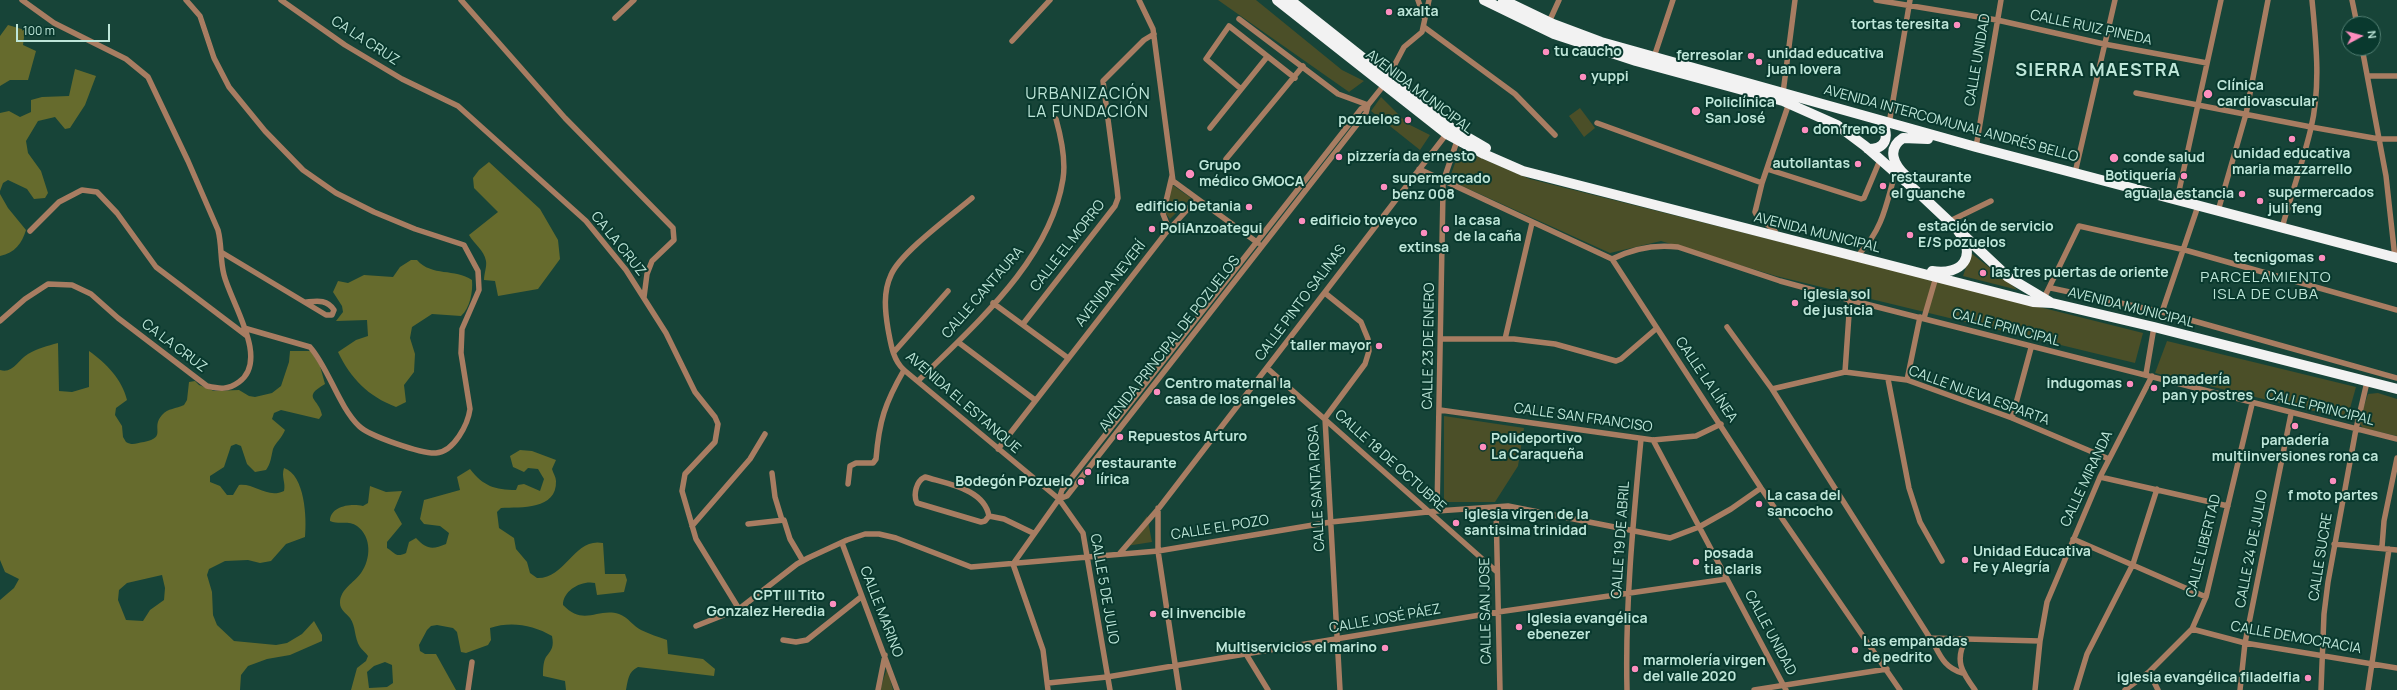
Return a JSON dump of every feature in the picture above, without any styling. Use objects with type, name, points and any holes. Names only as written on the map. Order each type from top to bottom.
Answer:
[{"type":"highway","name":"AVENIDA MUNICIPAL","points":[[1276,0],[1386,81]]},
{"type":"highway","name":"AVENIDA MUNICIPAL","points":[[1290,0],[1386,81],[1449,131],[1523,171],[1552,177],[2033,302],[2048,300],[2397,389]]},
{"type":"highway","name":"AVENIDA INTERCOMUNAL ANDRÉS BELLO","points":[[1484,0],[1554,34],[1603,51],[1789,103],[1837,125],[1868,149],[1922,196],[2008,277],[2048,300]]},
{"type":"highway","name":"AVENIDA INTERCOMUNAL ANDRÉS BELLO","points":[[1503,0],[1549,22],[1601,42],[1783,92],[1886,123],[2396,258]]},
{"type":"highway","points":[[1868,149],[1880,147],[1885,143],[1887,133],[1886,123]]},
{"type":"highway","points":[[1922,196],[1916,184],[1896,166],[1892,152],[1899,141],[1903,138],[1918,137],[1976,147]]},
{"type":"highway","name":"AVENIDA MUNICIPAL","points":[[1675,209],[1775,231],[1929,270],[1948,272],[1961,266],[1967,251],[1965,240],[1958,231]]},
{"type":"street","name":"CA LA CRUZ","points":[[0,321],[25,299],[48,284],[72,285],[91,294],[118,318],[188,373],[207,386],[219,389],[231,388],[243,379],[250,371],[252,358],[247,336],[224,275],[221,241],[218,230],[188,161],[148,77],[126,59],[54,23],[22,0]]},
{"type":"street","points":[[186,0],[200,16],[214,58],[229,87],[265,131],[303,170],[336,193],[374,212],[415,229],[464,245],[478,271],[479,290],[462,330],[461,353],[470,409],[469,416],[455,441],[447,448],[437,453],[379,439],[359,426],[310,348],[244,328]]},
{"type":"street","name":"CA LA CRUZ","points":[[281,0],[345,45],[402,79],[458,106],[586,221],[626,270],[666,333],[695,392],[713,414],[718,424],[715,442],[686,474],[683,481],[682,491],[696,539],[739,609]]},
{"type":"street","points":[[461,0],[565,118],[673,228],[674,240],[652,260],[647,274],[644,297]]},
{"type":"street","points":[[615,18],[634,0]]},
{"type":"street","points":[[1012,41],[1050,0]]},
{"type":"street","points":[[1139,0],[1142,2],[1154,34],[1173,181],[1259,244]]},
{"type":"street","points":[[1418,0],[1424,20]]},
{"type":"street","points":[[1429,0],[1424,20],[1424,27],[1515,94],[1555,135]]},
{"type":"street","points":[[1549,22],[1559,0]]},
{"type":"street","points":[[1654,57],[1673,0]]},
{"type":"street","points":[[1783,92],[1795,0]]},
{"type":"street","name":"CALLE RUIZ PINEDA","points":[[1876,0],[1909,7],[1997,20],[2104,44],[2207,63]]},
{"type":"street","points":[[1886,123],[1910,0]]},
{"type":"street","name":"CALLE UNIDAD","points":[[1976,147],[2001,0]]},
{"type":"street","points":[[2075,173],[2115,0]]},
{"type":"street","points":[[2177,200],[2221,0]]},
{"type":"street","points":[[2218,211],[2246,114],[2268,0]]},
{"type":"street","points":[[2282,228],[2311,127],[2317,85],[2317,59],[2312,0]]},
{"type":"street","points":[[2352,0],[2355,16]]},
{"type":"street","points":[[1239,19],[1341,96],[1368,105]]},
{"type":"street","points":[[1241,89],[1206,59],[1229,26],[1295,78]]},
{"type":"street","name":"AVENIDA PRINCIPAL DE POZUELOS","points":[[1012,564],[1033,533],[1060,499],[1062,490],[1181,338],[1366,114],[1368,105],[1386,81],[1404,47],[1422,32],[1424,27]]},
{"type":"street","name":"CALLE EL MORRO","points":[[1023,324],[1115,206],[1118,198],[1103,81],[1144,40],[1154,34]]},
{"type":"street","points":[[1210,128],[1267,56]]},
{"type":"street","points":[[2364,56],[2390,198],[2396,258]]},
{"type":"street","points":[[1226,159],[1295,78],[1303,66]]},
{"type":"street","points":[[2368,76],[2397,76]]},
{"type":"street","points":[[2136,93],[2379,139],[2397,139]]},
{"type":"street","points":[[1775,231],[1757,216],[1755,212],[1762,184],[1789,103]]},
{"type":"street","name":"CALLE CANTAURA","points":[[918,381],[958,342],[1036,251],[1058,200],[1063,177],[1061,145],[1056,119]]},
{"type":"street","points":[[1597,123],[1762,184]]},
{"type":"street","name":"CALLE PINTO SALINAS","points":[[1120,553],[1158,508],[1449,131]]},
{"type":"street","name":"CALLE 23 DE ENERO","points":[[1437,511],[1444,182],[1458,137]]},
{"type":"street","points":[[1767,169],[1861,199],[1864,198],[1880,160]]},
{"type":"street","points":[[1419,169],[1444,182],[1612,259]]},
{"type":"street","points":[[1860,253],[1882,222],[1895,174]]},
{"type":"street","points":[[1169,229],[1163,214],[1172,176]]},
{"type":"street","points":[[30,231],[59,202],[82,190],[97,192],[117,213],[156,267],[247,336]]},
{"type":"street","name":"AVENIDA EL ESTANQUE","points":[[972,198],[903,258],[891,274],[885,296],[887,325],[896,363],[1060,499]]},
{"type":"street","name":"AVENIDA NEVERÍ","points":[[998,449],[1169,229],[1197,199]]},
{"type":"street","points":[[1950,221],[1991,201]]},
{"type":"street","points":[[2162,312],[2185,250],[2198,206]]},
{"type":"street","points":[[1505,339],[1532,223]]},
{"type":"street","points":[[2048,300],[2051,288],[2079,226],[2185,250],[2397,310]]},
{"type":"street","name":"AVENIDA PRINCIPAL DE POZUELOS","points":[[1060,499],[1067,496],[1187,342],[1259,244]]},
{"type":"street","name":"CALLE PRINCIPAL","points":[[1612,259],[1644,247],[1663,245],[1678,247],[1780,281],[1850,300],[1922,317],[2031,348],[2146,374],[2252,404],[2397,440]]},
{"type":"street","points":[[221,252],[306,302]]},
{"type":"street","name":"CALLE LA LÍNEA","points":[[1612,259],[1721,424],[1761,488],[1900,690]]},
{"type":"street","points":[[1907,380],[1922,317],[1936,277]]},
{"type":"street","points":[[2051,288],[2162,312],[2397,378]]},
{"type":"street","points":[[894,352],[948,291]]},
{"type":"street","name":"CALLE SANTA ROSA","points":[[1325,292],[1361,322],[1368,339],[1369,351],[1365,364],[1325,418],[1340,690]]},
{"type":"street","points":[[1845,372],[1850,300]]},
{"type":"street","points":[[993,303],[1068,358]]},
{"type":"street","points":[[1727,326],[1772,388],[1930,638],[1942,660],[1952,669],[1962,672]]},
{"type":"street","points":[[2146,374],[2154,327]]},
{"type":"street","points":[[1441,339],[1505,339],[1555,344],[1616,361],[1621,359],[1657,328]]},
{"type":"street","points":[[1181,338],[1187,342]]},
{"type":"street","points":[[958,342],[1035,400]]},
{"type":"street","points":[[2012,418],[2031,348]]},
{"type":"street","name":"CALLE 18 DE OCTUBRE","points":[[1267,368],[1497,572]]},
{"type":"street","points":[[848,484],[850,466],[856,463],[873,463],[876,459],[878,431],[888,397],[904,370]]},
{"type":"street","name":"CALLE NUEVA ESPARTA","points":[[1772,388],[1845,372],[1888,379],[1907,380],[2012,418],[2108,458]]},
{"type":"street","name":"CALLE MIRANDA","points":[[2035,690],[2040,641],[2047,602],[2108,458],[2152,376]]},
{"type":"street","points":[[1888,379],[1909,488],[1920,522],[1942,561]]},
{"type":"street","name":"CALLE SUCRE","points":[[2321,690],[2324,614],[2334,544],[2356,429],[2367,382]]},
{"type":"street","name":"CALLE LIBERTAD","points":[[2125,690],[2149,672],[2192,629],[2206,596],[2252,404]]},
{"type":"street","name":"CALLE SAN FRANCISO","points":[[1440,410],[1653,440],[1696,436],[1721,424]]},
{"type":"street","name":"CALLE 24 DE JULIO","points":[[2240,690],[2245,643],[2291,414]]},
{"type":"street","points":[[1109,431],[1114,435]]},
{"type":"street","points":[[692,526],[750,458],[765,434]]},
{"type":"street","name":"CALLE 19 DE ABRIL","points":[[1627,690],[1626,645],[1628,593],[1632,530],[1641,439]]},
{"type":"street","name":"CALLE UNIDAD","points":[[1653,440],[1785,688]]},
{"type":"street","points":[[2382,547],[2384,521],[2397,458]]},
{"type":"street","points":[[772,473],[775,497],[782,520],[803,561]]},
{"type":"street","points":[[925,477],[973,493],[987,507],[989,516],[985,521],[981,522],[917,503],[915,495],[918,483],[925,477]]},
{"type":"street","points":[[2100,477],[2228,506]]},
{"type":"street","name":"CALLE EL POZO","points":[[696,626],[739,609],[803,561],[865,534],[879,534],[896,538],[971,567],[1120,553],[1158,551],[1331,522],[1437,511],[1514,506],[1670,538],[1699,527],[1731,509],[1761,488]]},
{"type":"street","points":[[2076,690],[2087,654],[2133,564],[2156,489]]},
{"type":"street","name":"CALLE 5 DE JULIO","points":[[1060,499],[1083,532],[1089,557],[1110,690]]},
{"type":"street","name":"CALLE SAN JOSE","points":[[1496,507],[1500,690]]},
{"type":"street","points":[[1158,508],[1158,551],[1174,665],[1179,690]]},
{"type":"street","points":[[989,516],[1004,519],[1033,533]]},
{"type":"street","points":[[748,524],[770,523],[782,520]]},
{"type":"street","points":[[2073,539],[2206,596]]},
{"type":"street","name":"CALLE MARINO","points":[[842,543],[897,690]]},
{"type":"street","points":[[2334,544],[2382,547],[2397,550]]},
{"type":"street","points":[[2368,690],[2389,549]]},
{"type":"street","points":[[1012,564],[1043,650],[1048,690]]},
{"type":"street","name":"CALLE JOSÉ PÁEZ","points":[[1048,683],[1107,677],[1498,612],[1727,579]]},
{"type":"street","points":[[783,640],[796,642],[808,640],[861,596]]},
{"type":"street","name":"CALLE DEMOCRACIA","points":[[2192,629],[2245,643],[2397,668]]},
{"type":"street","points":[[1930,638],[2040,641]]},
{"type":"street","points":[[1966,639],[1960,649],[1962,672],[1975,690]]},
{"type":"street","points":[[1246,654],[1268,690]]},
{"type":"street","points":[[878,690],[885,655]]},
{"type":"street","points":[[468,690],[472,662]]},
{"type":"street","points":[[1754,690],[1785,688],[1887,669]]},
{"type":"street","points":[[2149,672],[2158,690]]},
{"type":"green space","points":[[1218,0],[1256,0],[1342,70],[1364,81],[1349,92]]},
{"type":"green space","points":[[8,25],[25,30],[23,45],[36,51],[28,80],[10,80],[0,86],[0,36]]},
{"type":"green space","points":[[75,69],[96,76],[85,105],[70,128],[65,129],[55,117],[38,121],[26,141],[28,153],[41,171],[48,193],[45,198],[34,199],[27,189],[8,180],[3,183],[0,191],[0,113],[9,111],[20,117],[31,112],[31,100],[42,97],[69,96]]},
{"type":"green space","points":[[1381,97],[1408,124],[1430,135],[1420,150],[1371,111]]},
{"type":"green space","points":[[1580,108],[1595,128],[1584,137],[1569,116]]},
{"type":"green space","points":[[1460,149],[1530,179],[2143,333],[2135,363],[1776,276],[1661,241],[1610,253],[1449,180]]},
{"type":"green space","points":[[489,162],[540,209],[558,240],[560,259],[538,289],[498,296],[495,281],[484,280],[486,263],[485,257],[469,235],[498,212],[474,188],[473,178],[479,170]]},
{"type":"green space","points":[[1171,184],[1191,198],[1170,219],[1164,211]]},
{"type":"green space","points":[[0,194],[8,208],[26,230],[20,243],[14,250],[0,256]]},
{"type":"green space","points":[[1971,253],[2018,290],[1963,276]]},
{"type":"green space","points":[[411,260],[417,260],[430,269],[465,276],[472,280],[472,290],[467,309],[461,316],[432,314],[412,327],[410,338],[415,354],[414,372],[404,385],[406,402],[396,407],[377,398],[361,386],[343,362],[338,352],[356,340],[368,336],[367,320],[336,321],[343,312],[342,306],[333,292],[338,281],[348,283],[364,275],[393,277],[400,267]]},
{"type":"green space","points":[[2167,341],[2356,387],[2347,419],[2155,373]]},
{"type":"green space","points":[[58,343],[59,391],[72,392],[89,387],[89,351],[107,366],[117,378],[125,392],[127,400],[116,408],[115,415],[122,426],[123,437],[126,442],[133,444],[155,438],[157,435],[159,420],[162,415],[169,410],[184,405],[187,400],[189,382],[195,381],[199,385],[214,391],[239,390],[249,396],[255,397],[272,393],[281,386],[289,362],[290,351],[311,351],[320,366],[325,384],[314,392],[313,395],[313,398],[322,415],[319,419],[281,410],[274,413],[272,419],[285,430],[273,449],[270,462],[266,470],[255,472],[247,464],[241,446],[236,444],[231,446],[224,467],[210,476],[210,482],[220,486],[227,495],[233,495],[239,485],[250,486],[267,492],[278,493],[284,491],[284,468],[291,472],[296,479],[303,498],[306,519],[305,537],[286,544],[271,561],[260,563],[248,560],[225,561],[209,569],[207,575],[212,592],[213,615],[217,625],[234,641],[276,645],[287,643],[302,634],[314,621],[322,635],[322,641],[290,655],[267,659],[248,666],[241,675],[240,690],[0,690],[0,600],[14,588],[19,579],[5,572],[0,560],[0,370],[8,370],[15,366],[28,354]],"holes":[[[162,575],[165,588],[164,600],[150,610],[143,621],[126,620],[118,600],[119,590],[127,583]]]},
{"type":"green space","points":[[2378,393],[2397,399],[2397,436],[2363,428],[2360,424],[2360,418],[2368,394]]},
{"type":"green space","name":"Polideportivo La Caraqueña","points":[[1444,416],[1524,428],[1518,466],[1495,502],[1444,502]]},
{"type":"green space","points":[[520,450],[532,451],[556,460],[552,469],[556,480],[555,490],[551,497],[536,505],[527,507],[501,508],[497,512],[499,528],[514,538],[516,549],[527,562],[530,573],[537,578],[547,577],[563,566],[585,546],[593,543],[603,543],[605,574],[625,574],[627,580],[624,592],[597,595],[595,583],[585,583],[574,587],[566,595],[563,605],[578,615],[584,616],[611,613],[622,615],[641,630],[667,640],[668,654],[703,659],[715,669],[714,676],[638,667],[630,674],[626,690],[566,690],[565,681],[543,676],[544,661],[553,645],[552,636],[545,632],[522,625],[506,625],[490,628],[491,640],[488,645],[466,653],[461,652],[457,632],[453,628],[437,625],[431,626],[427,630],[419,645],[420,651],[425,654],[436,654],[456,690],[351,690],[357,668],[366,661],[368,656],[358,643],[352,621],[342,610],[340,603],[342,594],[361,573],[367,561],[368,548],[365,536],[357,526],[351,523],[337,523],[330,521],[333,512],[347,505],[363,506],[368,503],[370,486],[386,492],[402,491],[394,510],[402,524],[387,542],[387,548],[398,555],[406,553],[409,542],[416,538],[426,546],[433,548],[441,546],[446,544],[449,533],[440,526],[424,524],[420,519],[424,500],[460,490],[457,477],[470,469],[485,483],[496,488],[516,490],[518,485],[524,484],[540,491],[544,479],[538,469],[528,468],[524,472],[513,467],[510,456]],"holes":[[[385,662],[392,665],[393,683],[387,687],[369,688],[367,672],[374,666]]]},
{"type":"green space","points":[[1147,516],[1152,542],[1126,546]]},
{"type":"green space","points":[[887,668],[893,690],[880,690]]},
{"type":"place","name":"axalta","points":[[1389,12]]},
{"type":"place","name":"tortas teresita","points":[[1957,25]]},
{"type":"place","name":"tu caucho","points":[[1546,52]]},
{"type":"place","name":"ferresolar","points":[[1751,56]]},
{"type":"place","name":"unidad educativa juan lovera","points":[[1759,62]]},
{"type":"place","name":"yuppi","points":[[1583,77]]},
{"type":"place","name":"Clínica cardiovascular","points":[[2208,94]]},
{"type":"place","name":"Policlínica San José","points":[[1696,111]]},
{"type":"place","name":"pozuelos","points":[[1408,120]]},
{"type":"place","name":"don frenos","points":[[1805,130]]},
{"type":"place","name":"unidad educativa maria mazzarrello","points":[[2292,139]]},
{"type":"place","name":"pizzería da ernesto","points":[[1339,157]]},
{"type":"place","name":"conde salud","points":[[2114,158]]},
{"type":"place","name":"autollantas","points":[[1858,164]]},
{"type":"place","name":"Grupo médico GMOCA","points":[[1190,174]]},
{"type":"place","name":"Botiquería","points":[[2184,176]]},
{"type":"place","name":"restaurante el guanche","points":[[1883,186]]},
{"type":"place","name":"supermercado benz 008","points":[[1384,187]]},
{"type":"place","name":"agua la estancia","points":[[2242,194]]},
{"type":"place","name":"supermercados juli feng","points":[[2260,201]]},
{"type":"place","name":"edificio betania","points":[[1249,207]]},
{"type":"place","name":"edificio toveyco","points":[[1302,221]]},
{"type":"place","name":"PoliAnzoategui","points":[[1152,229]]},
{"type":"place","name":"la casa de la caña","points":[[1446,229]]},
{"type":"place","name":"extinsa","points":[[1424,233]]},
{"type":"place","name":"estación de servicio E/S pozuelos","points":[[1910,235]]},
{"type":"place","name":"tecnigomas","points":[[2322,258]]},
{"type":"place","name":"las tres puertas de oriente","points":[[1983,273]]},
{"type":"place","name":"iglesia sol de justicia","points":[[1795,303]]},
{"type":"place","name":"taller mayor","points":[[1379,346]]},
{"type":"place","name":"indugomas","points":[[2130,384]]},
{"type":"place","name":"panadería pan y postres","points":[[2154,388]]},
{"type":"place","name":"Centro maternal la casa de los angeles","points":[[1157,392]]},
{"type":"place","name":"panadería multiinversiones rona ca","points":[[2295,426]]},
{"type":"place","name":"Repuestos Arturo","points":[[1120,437]]},
{"type":"place","name":"Polideportivo La Caraqueña","points":[[1483,447]]},
{"type":"place","name":"restaurante lírica","points":[[1088,472]]},
{"type":"place","name":"f moto partes","points":[[2333,481]]},
{"type":"place","name":"Bodegón Pozuelo","points":[[1081,482]]},
{"type":"place","name":"La casa del sancocho","points":[[1759,504]]},
{"type":"place","name":"iglesia virgen de la santisima trinidad","points":[[1456,523]]},
{"type":"place","name":"Unidad Educativa Fe y Alegría","points":[[1965,560]]},
{"type":"place","name":"posada tia claris","points":[[1696,562]]},
{"type":"place","name":"CPT III Tito Gonzalez Heredia","points":[[833,604]]},
{"type":"place","name":"el invencible","points":[[1153,614]]},
{"type":"place","name":"Iglesia evangélica ebenezer","points":[[1519,627]]},
{"type":"place","name":"Multiservicios el marino","points":[[1385,648]]},
{"type":"place","name":"Las empanadas de pedrito","points":[[1855,650]]},
{"type":"place","name":"marmolería virgen del valle 2020","points":[[1635,669]]},
{"type":"place","name":"iglesia evangélica filadelfia","points":[[2308,678]]},
{"type":"district","name":"SIERRA MAESTRA","points":[[2098,71]]},
{"type":"district","name":"URBANIZACIÓN LA FUNDACIÓN","points":[[1088,104]]},
{"type":"district","name":"PARCELAMIENTO ISLA DE CUBA","points":[[2266,286]]}]
